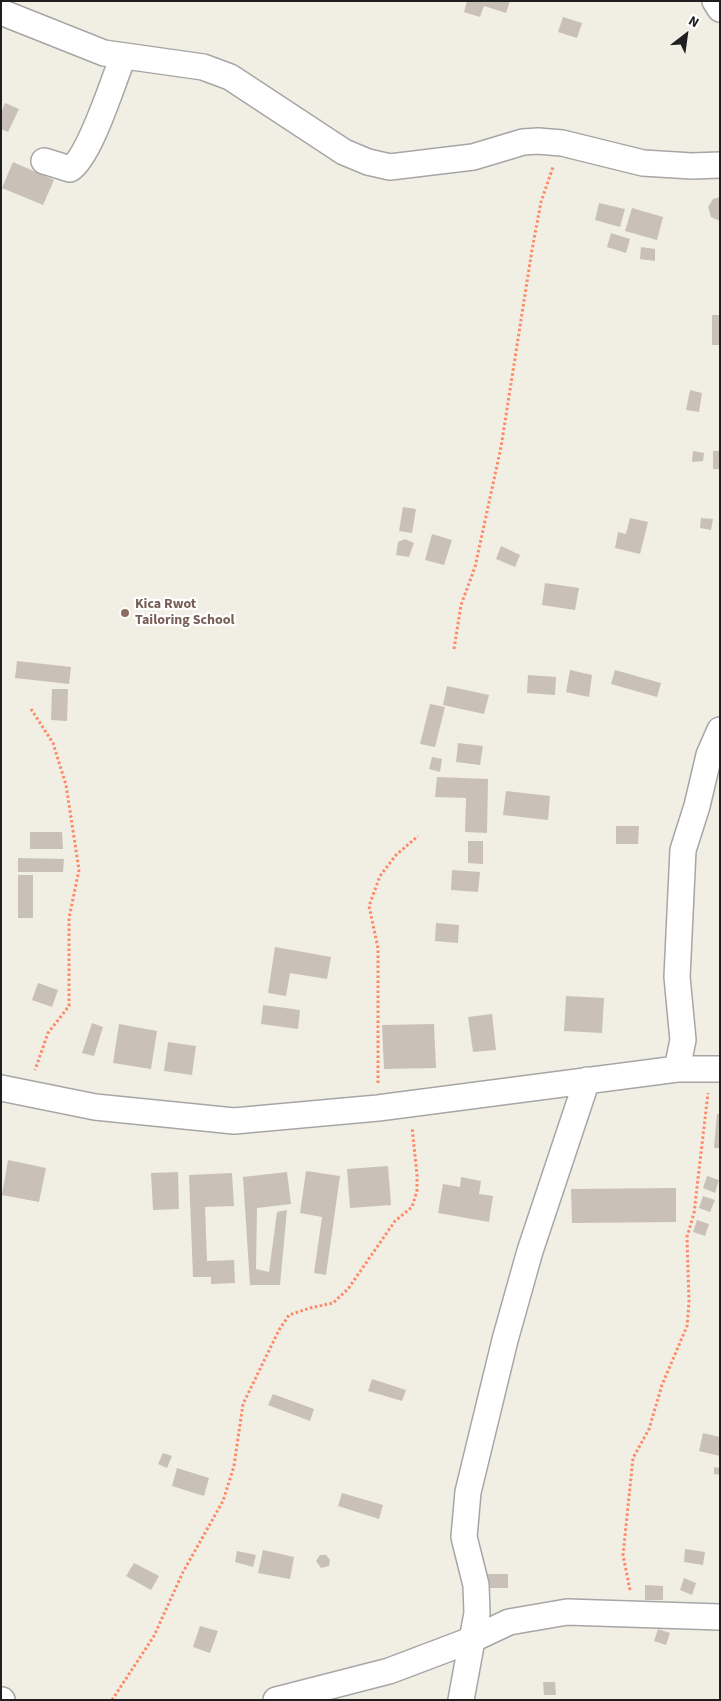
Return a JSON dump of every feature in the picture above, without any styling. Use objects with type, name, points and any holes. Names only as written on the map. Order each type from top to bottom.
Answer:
[{"type":"street","points":[[715,1],[720,9]]},
{"type":"street","points":[[1,12],[71,41],[123,57],[203,67],[230,77],[344,152],[368,162],[390,167],[472,157],[523,142],[562,143],[642,163],[692,166],[720,165]]},
{"type":"street","points":[[44,161],[70,169],[76,165],[88,145],[123,57]]},
{"type":"street","points":[[677,1069],[683,1040],[677,977],[683,850],[698,806],[709,755],[720,730]]},
{"type":"street","points":[[12,1091],[95,1108],[234,1121],[378,1108],[677,1069],[715,1070]]},
{"type":"street","points":[[461,1700],[477,1613],[476,1585],[464,1537],[468,1492],[504,1340],[530,1251],[587,1080]]},
{"type":"street","points":[[276,1700],[389,1671],[471,1640],[509,1622],[566,1612],[720,1617]]},
{"type":"path","points":[[454,649],[461,605],[475,566],[501,447],[541,202],[562,143]]},
{"type":"path","points":[[12,1091],[36,1067],[48,1032],[69,1006],[70,918],[79,870],[66,786],[53,743],[30,709]]},
{"type":"path","points":[[378,1108],[378,948],[369,906],[380,876],[396,855],[418,836]]},
{"type":"path","points":[[644,1616],[632,1597],[626,1578],[623,1555],[633,1458],[649,1429],[662,1385],[687,1326],[689,1302],[687,1237],[694,1213],[715,1070]]},
{"type":"path","points":[[112,1700],[154,1636],[183,1572],[223,1501],[234,1466],[243,1404],[279,1330],[289,1315],[332,1303],[348,1289],[395,1221],[412,1207],[417,1191],[417,1175],[410,1104]]},
{"type":"building","points":[[467,1],[510,1],[506,13],[484,6],[480,17],[464,12]]},
{"type":"building","points":[[563,17],[582,23],[577,38],[558,32]]},
{"type":"building","points":[[5,103],[19,109],[8,132],[1,129],[1,113]]},
{"type":"building","points":[[13,162],[54,180],[43,205],[2,188]]},
{"type":"building","points":[[720,197],[720,221],[711,217],[708,207],[713,199]]},
{"type":"building","points":[[599,203],[625,209],[620,227],[595,220]]},
{"type":"building","points":[[632,208],[663,217],[657,240],[625,231]]},
{"type":"building","points":[[611,233],[630,239],[626,253],[607,247]]},
{"type":"building","points":[[641,247],[655,249],[655,261],[640,259]]},
{"type":"building","points":[[712,315],[720,315],[720,345],[712,345]]},
{"type":"building","points":[[690,390],[702,393],[699,412],[686,410]]},
{"type":"building","points":[[693,451],[704,453],[703,461],[692,462]]},
{"type":"building","points":[[713,451],[720,451],[720,469],[713,469]]},
{"type":"building","points":[[403,507],[416,509],[412,533],[399,531]]},
{"type":"building","points":[[630,518],[648,522],[640,554],[615,548],[618,532],[626,534]]},
{"type":"building","points":[[701,518],[713,519],[711,530],[700,528]]},
{"type":"building","points":[[432,534],[452,540],[444,565],[425,560]]},
{"type":"building","points":[[405,539],[414,543],[409,557],[396,555],[398,542]]},
{"type":"building","points":[[501,546],[520,555],[515,567],[496,559]]},
{"type":"building","points":[[545,583],[579,588],[575,610],[542,605]]},
{"type":"building","points":[[17,661],[71,667],[69,684],[15,678]]},
{"type":"building","points":[[570,670],[592,675],[589,697],[566,692]]},
{"type":"building","points":[[615,670],[661,683],[657,697],[611,684]]},
{"type":"building","points":[[528,675],[556,677],[555,695],[527,693]]},
{"type":"building","points":[[447,686],[489,695],[484,714],[443,705]]},
{"type":"building","points":[[52,689],[68,689],[67,721],[51,720]]},
{"type":"building","points":[[430,704],[445,707],[435,747],[420,744]]},
{"type":"building","points":[[458,743],[483,746],[480,765],[456,762]]},
{"type":"building","points":[[432,757],[442,759],[440,772],[429,769]]},
{"type":"building","points":[[437,777],[488,779],[487,833],[465,832],[466,798],[435,797]]},
{"type":"building","points":[[506,791],[550,796],[548,820],[503,815]]},
{"type":"building","points":[[616,826],[639,826],[638,844],[616,844]]},
{"type":"building","points":[[30,832],[62,832],[63,849],[30,849]]},
{"type":"building","points":[[468,841],[483,841],[483,864],[468,863]]},
{"type":"building","points":[[18,858],[64,859],[63,872],[18,872]]},
{"type":"building","points":[[452,870],[480,872],[478,892],[451,890]]},
{"type":"building","points":[[18,875],[33,875],[33,918],[18,918]]},
{"type":"building","points":[[436,923],[459,925],[458,943],[435,941]]},
{"type":"building","points":[[275,947],[331,957],[327,979],[290,973],[286,996],[268,993]]},
{"type":"building","points":[[38,983],[58,990],[52,1007],[32,1000]]},
{"type":"building","points":[[566,996],[604,998],[602,1033],[564,1031]]},
{"type":"building","points":[[263,1005],[300,1010],[298,1029],[261,1024]]},
{"type":"building","points":[[492,1014],[496,1050],[473,1052],[468,1017]]},
{"type":"building","points":[[92,1023],[103,1027],[94,1056],[82,1053]]},
{"type":"building","points":[[119,1024],[157,1031],[151,1069],[113,1063]]},
{"type":"building","points":[[434,1024],[436,1068],[384,1069],[382,1025]]},
{"type":"building","points":[[168,1042],[196,1046],[192,1075],[164,1071]]},
{"type":"building","points":[[717,1114],[720,1114],[720,1148],[714,1148]]},
{"type":"building","points":[[8,1160],[46,1168],[39,1202],[2,1195]]},
{"type":"building","points":[[388,1166],[391,1205],[350,1208],[347,1169]]},
{"type":"building","points":[[306,1171],[340,1176],[326,1275],[314,1273],[322,1217],[300,1213]]},
{"type":"building","points":[[178,1172],[179,1209],[153,1210],[151,1173]]},
{"type":"building","points":[[287,1172],[291,1204],[257,1208],[256,1269],[269,1272],[277,1212],[287,1210],[280,1285],[250,1285],[243,1177]]},
{"type":"building","points":[[232,1173],[234,1206],[205,1207],[207,1261],[234,1260],[235,1283],[211,1284],[211,1277],[193,1277],[189,1175]]},
{"type":"building","points":[[707,1176],[719,1180],[715,1193],[703,1188]]},
{"type":"building","points":[[461,1177],[481,1181],[479,1194],[493,1196],[489,1222],[438,1213],[443,1184],[460,1187]]},
{"type":"building","points":[[676,1188],[676,1222],[572,1223],[571,1189]]},
{"type":"building","points":[[703,1196],[715,1200],[710,1212],[699,1208]]},
{"type":"building","points":[[697,1220],[709,1224],[705,1236],[693,1232]]},
{"type":"building","points":[[372,1379],[406,1390],[402,1401],[368,1391]]},
{"type":"building","points":[[273,1394],[314,1409],[310,1421],[268,1405]]},
{"type":"building","points":[[703,1433],[720,1437],[720,1456],[699,1451]]},
{"type":"building","points":[[163,1453],[172,1456],[167,1468],[158,1464]]},
{"type":"building","points":[[714,1467],[720,1468],[720,1475],[714,1474]]},
{"type":"building","points":[[177,1468],[209,1478],[204,1496],[172,1486]]},
{"type":"building","points":[[342,1493],[383,1505],[379,1519],[338,1506]]},
{"type":"building","points":[[685,1549],[705,1552],[703,1565],[684,1562]]},
{"type":"building","points":[[263,1550],[294,1557],[290,1579],[258,1573]]},
{"type":"building","points":[[237,1551],[256,1555],[253,1567],[235,1562]]},
{"type":"building","points":[[320,1555],[326,1555],[330,1560],[329,1566],[321,1568],[316,1561]]},
{"type":"building","points":[[134,1563],[159,1576],[151,1590],[126,1576]]},
{"type":"building","points":[[486,1574],[508,1574],[508,1588],[486,1588]]},
{"type":"building","points":[[684,1578],[696,1583],[692,1595],[680,1590]]},
{"type":"building","points":[[645,1585],[663,1586],[663,1600],[645,1600]]},
{"type":"building","points":[[200,1626],[218,1631],[210,1653],[193,1647]]},
{"type":"building","points":[[658,1629],[670,1633],[666,1645],[654,1641]]},
{"type":"building","points":[[543,1682],[555,1682],[556,1695],[544,1695]]},
{"type":"place","name":"Kica Rwot Tailoring School","points":[[125,613]]}]
